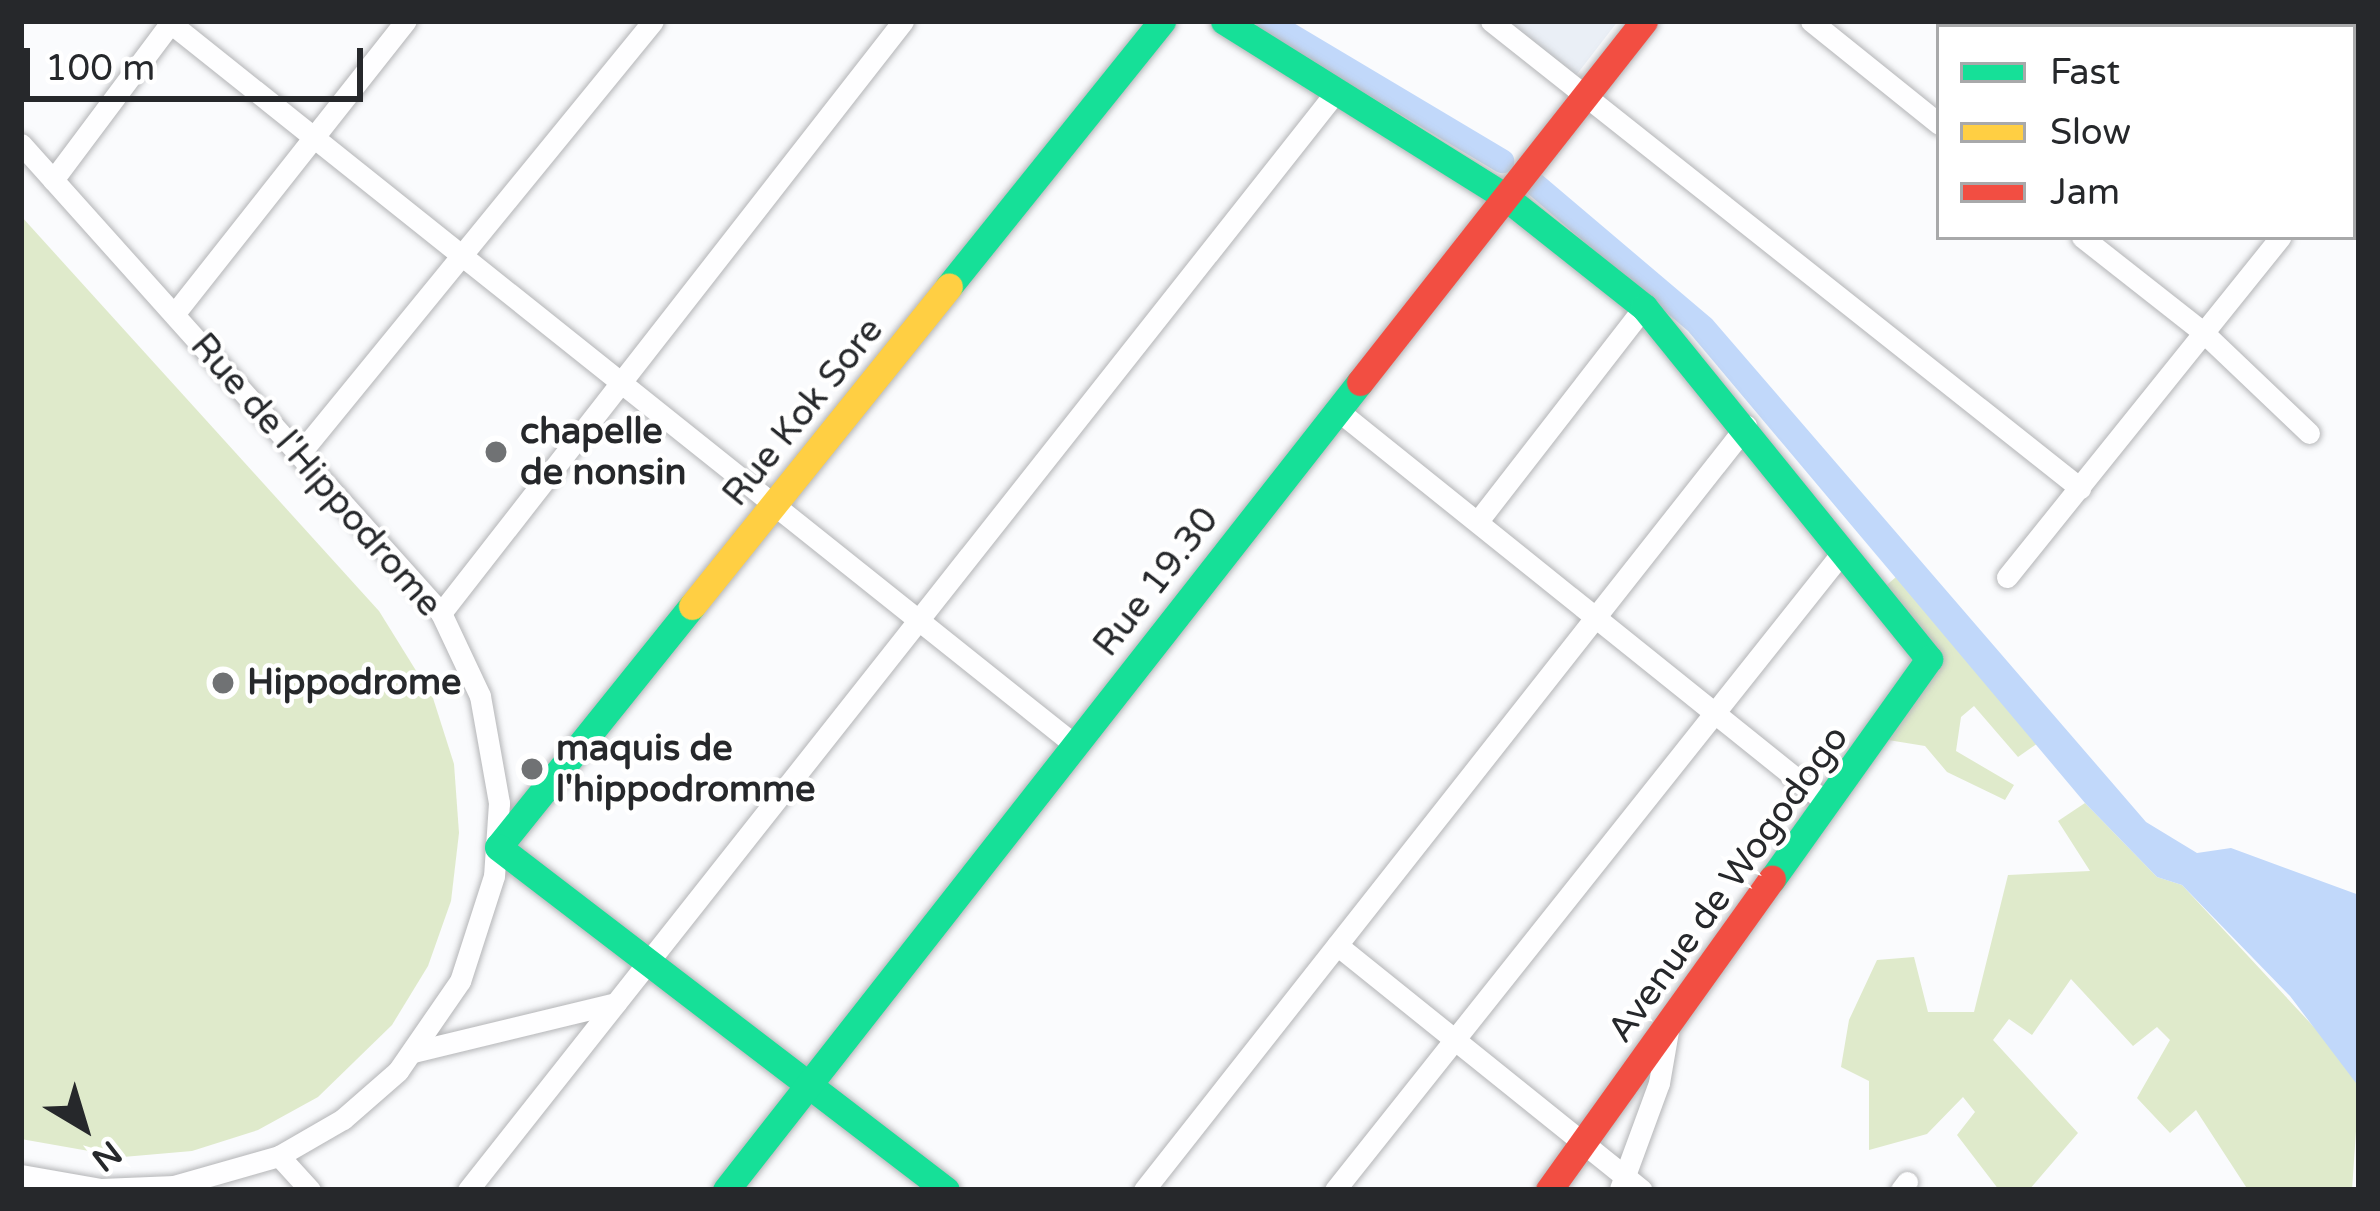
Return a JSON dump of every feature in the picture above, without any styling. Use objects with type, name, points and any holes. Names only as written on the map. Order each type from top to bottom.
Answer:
[{"type":"street","points":[[175,314],[406,21]]},
{"type":"street","points":[[301,452],[653,21]]},
{"type":"street","points":[[441,613],[615,380],[903,21]]},
{"type":"street","name":"Rue Kok Sore","points":[[498,848],[1162,21]]},
{"type":"street","points":[[1224,21],[1504,196],[1644,307],[1747,426],[1844,550],[1336,1190]]},
{"type":"street","points":[[1491,21],[2080,488]]},
{"type":"street","name":"Rue 19.30","points":[[726,1190],[1643,21]]},
{"type":"street","points":[[1811,21],[1936,122]]},
{"type":"street","points":[[53,180],[170,22],[1075,745]]},
{"type":"street","points":[[468,1190],[1338,89]]},
{"type":"street","name":"Rue de l'Hippodrome","points":[[21,144],[441,613],[490,731],[498,848],[475,947],[413,1052],[343,1119],[228,1182],[137,1189],[21,1175]]},
{"type":"street","points":[[2086,240],[2204,333],[2309,434]]},
{"type":"street","points":[[2007,577],[2278,240]]},
{"type":"street","points":[[1478,521],[1644,307]]},
{"type":"street","points":[[1336,410],[1828,804]]},
{"type":"street","points":[[1144,1190],[1747,426]]},
{"type":"street","name":"Avenue de Wogodogo","points":[[1549,1190],[1668,1031],[1928,663],[1844,550]]},
{"type":"street","points":[[498,848],[810,1083],[942,1189]]},
{"type":"street","points":[[1337,945],[1629,1186],[1659,1083],[1668,1031]]},
{"type":"street","points":[[413,1052],[616,1003]]},
{"type":"street","points":[[279,1156],[310,1190]]},
{"type":"shaded area","points":[[1501,21],[1618,21],[1574,78]]},
{"type":"green space","name":"Hippodrome","points":[[21,216],[379,611],[433,698],[454,764],[459,833],[451,901],[428,966],[392,1025],[318,1097],[258,1130],[192,1151],[123,1157],[21,1139]]},
{"type":"green space","points":[[1896,577],[2038,743],[2018,757],[1974,706],[1961,717],[1956,751],[2014,785],[2005,800],[1947,772],[1925,746],[1888,740],[1941,664],[1881,590]]},
{"type":"green space","points":[[2085,803],[2157,877],[2182,885],[2352,1068],[2359,1087],[2352,1190],[2248,1190],[2196,1110],[2170,1133],[2137,1098],[2170,1040],[2157,1027],[2133,1046],[2071,979],[2032,1035],[2009,1019],[1993,1040],[2078,1133],[2029,1190],[1999,1190],[1957,1135],[1975,1112],[1963,1097],[1927,1134],[1869,1150],[1869,1081],[1841,1067],[1849,1020],[1877,960],[1914,957],[1928,1012],[1974,1012],[2008,875],[2090,871],[2058,821]]},
{"type":"water","points":[[1541,174],[1712,319],[2146,822],[2197,853],[2231,848],[2359,895],[2359,1087],[2290,996],[2182,885],[2157,877],[2085,803],[1688,331],[1526,192]]},
{"type":"waterway","points":[[1267,21],[1502,161]]},
{"type":"traffic: fast","points":[[949,286],[1162,21]]},
{"type":"traffic: fast","points":[[1224,21],[1504,196],[1644,307],[1929,659],[1772,879]]},
{"type":"traffic: fast","points":[[726,1190],[1360,382]]},
{"type":"traffic: fast","points":[[692,606],[498,847],[946,1190]]},
{"type":"traffic: slow","points":[[692,606],[949,286]]},
{"type":"traffic: jam","points":[[1360,382],[1644,21]]},
{"type":"traffic: jam","points":[[1549,1190],[1772,879]]},
{"type":"place","name":"chapelle de nonsin","points":[[496,452]]},
{"type":"place","name":"Hippodrome","points":[[223,683]]},
{"type":"place","name":"maquis de l'hippodromme","points":[[532,769]]}]
